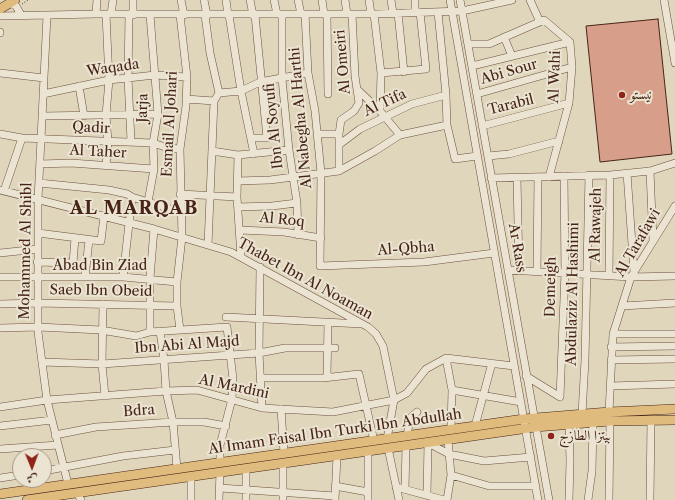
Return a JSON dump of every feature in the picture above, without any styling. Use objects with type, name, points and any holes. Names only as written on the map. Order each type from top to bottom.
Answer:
[{"type":"main road","points":[[0,9],[13,2]]},
{"type":"main road","name":"Al Imam Faisal Ibn Turki Ibn Abdullah","points":[[535,423],[569,424],[593,422],[609,416],[675,409]]},
{"type":"main road","name":"Al Imam Faisal Ibn Turki Ibn Abdullah","points":[[0,494],[474,426],[535,423],[582,414],[651,420],[675,420]]},
{"type":"main road","name":"Al Imam Faisal Ibn Turki Ibn Abdullah","points":[[27,500],[79,496],[192,476],[448,440],[524,424]]},
{"type":"street","points":[[96,14],[97,0]]},
{"type":"street","points":[[106,166],[108,142],[106,115],[109,80],[109,14],[113,0]]},
{"type":"street","points":[[131,141],[131,115],[128,78],[133,0]]},
{"type":"street","name":"Esmail Al Johari","points":[[180,330],[176,282],[182,237],[180,212],[180,149],[188,77],[181,0]]},
{"type":"street","points":[[204,0],[210,53],[219,93],[214,101],[208,245]]},
{"type":"street","points":[[226,0],[241,91],[252,138],[254,154]]},
{"type":"street","points":[[250,0],[254,15],[267,138],[252,138]]},
{"type":"street","name":"Ibn Al Soyufi","points":[[274,0],[279,14],[282,79],[289,150],[297,203],[298,235]]},
{"type":"street","name":"Al Nabegha Al Harthi","points":[[298,0],[303,14],[308,73],[321,173],[320,266]]},
{"type":"street","points":[[322,0],[325,14],[328,94]]},
{"type":"street","name":"Al Omeiri","points":[[339,171],[339,134],[341,120],[354,111],[359,103],[359,91],[355,76],[350,14],[345,0]]},
{"type":"street","points":[[369,0],[381,73],[380,111]]},
{"type":"street","points":[[391,0],[396,13],[404,72]]},
{"type":"street","points":[[381,73],[426,69],[415,0]]},
{"type":"street","name":"Ar Rass","points":[[450,0],[538,500]]},
{"type":"street","name":"Ar Rass","points":[[460,0],[549,500]]},
{"type":"street","points":[[0,16],[96,14],[372,14],[438,12],[462,11],[488,2],[512,0]]},
{"type":"street","points":[[468,44],[489,44],[540,22],[530,0]]},
{"type":"street","points":[[664,0],[675,63]]},
{"type":"street","points":[[13,2],[22,15]]},
{"type":"street","points":[[438,12],[446,95],[446,125],[455,159],[477,156]]},
{"type":"street","name":"Jarja","points":[[148,202],[154,169],[153,143],[158,114],[150,15]]},
{"type":"street","name":"Mohammed Al Shibl","points":[[47,16],[38,200],[38,327],[47,400],[68,484]]},
{"type":"street","name":"Al Wahi","points":[[540,22],[544,20],[570,42],[572,67],[569,103],[549,177]]},
{"type":"street","points":[[504,37],[512,56]]},
{"type":"street","points":[[472,66],[570,42]]},
{"type":"street","name":"Abi Sour","points":[[477,94],[572,67]]},
{"type":"street","points":[[0,73],[44,78]]},
{"type":"street","points":[[219,93],[241,91],[260,82],[308,73]]},
{"type":"street","name":"Waqada","points":[[43,94],[109,80],[155,75],[188,77]]},
{"type":"street","points":[[79,86],[84,116]]},
{"type":"street","points":[[359,91],[380,111],[400,135]]},
{"type":"street","name":"Al Tifa","points":[[340,144],[360,129],[412,104],[446,95]]},
{"type":"street","points":[[186,99],[214,101]]},
{"type":"street","name":"Tarabil","points":[[482,126],[569,103]]},
{"type":"street","points":[[43,116],[158,114]]},
{"type":"street","points":[[237,181],[270,180],[339,171],[376,151],[400,135],[446,125]]},
{"type":"street","name":"Qadir","points":[[0,134],[22,138],[108,142],[131,141],[153,143],[168,148],[180,149]]},
{"type":"street","points":[[317,134],[339,134]]},
{"type":"street","points":[[2,191],[22,138]]},
{"type":"street","points":[[488,156],[508,154],[559,141]]},
{"type":"street","points":[[212,151],[238,155],[289,150]]},
{"type":"street","points":[[238,155],[237,197],[241,257]]},
{"type":"street","name":"Al Taher","points":[[40,164],[71,163],[154,169]]},
{"type":"street","points":[[492,178],[610,175],[650,171],[675,163]]},
{"type":"street","points":[[650,171],[653,241]]},
{"type":"street","points":[[627,173],[632,274]]},
{"type":"street","name":"Abdulaziz Al Hashimi","points":[[582,414],[585,360],[589,175]]},
{"type":"street","name":"Al Rawajeh","points":[[609,275],[610,175]]},
{"type":"street","name":"Demeigh","points":[[526,376],[560,397],[565,273],[564,176]]},
{"type":"street","points":[[537,271],[538,177]]},
{"type":"street","points":[[517,178],[519,270]]},
{"type":"street","points":[[39,183],[110,190],[127,194],[132,197],[180,212]]},
{"type":"street","name":"Thabet Ibn Al Noaman","points":[[2,191],[154,229],[208,245],[241,257],[364,324],[376,334],[383,346],[394,400],[387,439]]},
{"type":"street","points":[[180,194],[210,197],[237,197]]},
{"type":"street","points":[[124,277],[128,223],[132,197]]},
{"type":"street","points":[[238,207],[272,206],[297,203]]},
{"type":"street","name":"Al Tarafawi","points":[[609,500],[609,416],[611,347],[613,334],[632,274],[675,206]]},
{"type":"street","points":[[38,233],[101,241],[104,216]]},
{"type":"street","points":[[150,332],[150,278],[154,229]]},
{"type":"street","name":"Al Roq","points":[[240,230],[321,238]]},
{"type":"street","points":[[37,262],[73,263],[75,238]]},
{"type":"street","points":[[85,278],[89,240]]},
{"type":"street","points":[[0,253],[38,249]]},
{"type":"street","name":"Al-Qbha","points":[[320,266],[424,262],[494,252]]},
{"type":"street","points":[[260,267],[259,353],[262,408]]},
{"type":"street","points":[[508,270],[609,275],[632,274],[675,276]]},
{"type":"street","name":"Abad Bin Ziad","points":[[0,277],[124,277],[150,278],[176,282]]},
{"type":"street","name":"Saeb Ibn Obeid","points":[[0,304],[38,303],[177,306]]},
{"type":"street","points":[[622,306],[675,303]]},
{"type":"street","points":[[103,304],[102,364],[105,396]]},
{"type":"street","points":[[226,317],[364,324]]},
{"type":"street","points":[[327,377],[331,348],[328,322]]},
{"type":"street","points":[[0,328],[38,327],[102,330],[136,336],[160,331],[227,327],[233,379],[232,399],[220,445],[220,462]]},
{"type":"street","points":[[160,331],[166,391],[173,422],[177,468]]},
{"type":"street","points":[[613,334],[675,334]]},
{"type":"street","points":[[611,347],[675,346]]},
{"type":"street","name":"Ibn Abi Al Majd","points":[[42,362],[102,364],[259,353],[285,348],[331,348]]},
{"type":"street","points":[[451,430],[452,390],[446,358],[514,366]]},
{"type":"street","name":"Al Mardini","points":[[0,407],[47,400],[197,390],[262,408],[333,412],[394,400],[407,393],[426,369],[446,358]]},
{"type":"street","points":[[611,360],[675,359]]},
{"type":"street","points":[[474,426],[492,363]]},
{"type":"street","points":[[260,378],[327,377],[359,374],[374,441]]},
{"type":"street","points":[[610,386],[675,384]]},
{"type":"street","points":[[452,390],[483,394],[521,402]]},
{"type":"street","points":[[281,409],[284,453]]},
{"type":"street","points":[[407,436],[410,418],[417,412]]},
{"type":"street","points":[[0,426],[52,420]]},
{"type":"street","points":[[650,500],[651,420]]},
{"type":"street","name":"Bdra","points":[[56,435],[96,427],[173,422],[204,422],[226,426]]},
{"type":"street","points":[[588,500],[592,471],[593,422]]},
{"type":"street","points":[[569,424],[569,500]]},
{"type":"street","points":[[447,500],[451,476],[448,440]]},
{"type":"street","points":[[428,495],[428,443],[449,454],[484,461],[531,457]]},
{"type":"street","points":[[0,449],[58,445]]},
{"type":"street","points":[[404,489],[406,446]]},
{"type":"street","points":[[388,448],[399,500]]},
{"type":"street","points":[[52,469],[123,456],[175,450]]},
{"type":"street","points":[[368,451],[368,500]]},
{"type":"street","points":[[220,488],[282,492],[335,498],[337,456]]},
{"type":"street","points":[[283,464],[283,500]]},
{"type":"street","points":[[246,469],[246,500]]},
{"type":"street","points":[[219,500],[220,472]]},
{"type":"street","points":[[0,478],[12,476]]},
{"type":"street","points":[[191,500],[192,476]]},
{"type":"street","points":[[451,476],[489,486],[536,486]]},
{"type":"street","points":[[335,486],[368,492]]},
{"type":"street","points":[[396,487],[444,500]]},
{"type":"building","points":[[658,19],[672,154],[600,162],[586,26]]},
{"type":"place","name":"نيستو","points":[[622,95]]},
{"type":"place","name":"بيتزا الطازج","points":[[551,436]]},
{"type":"district","name":"AL MARQAB","points":[[134,209]]}]
